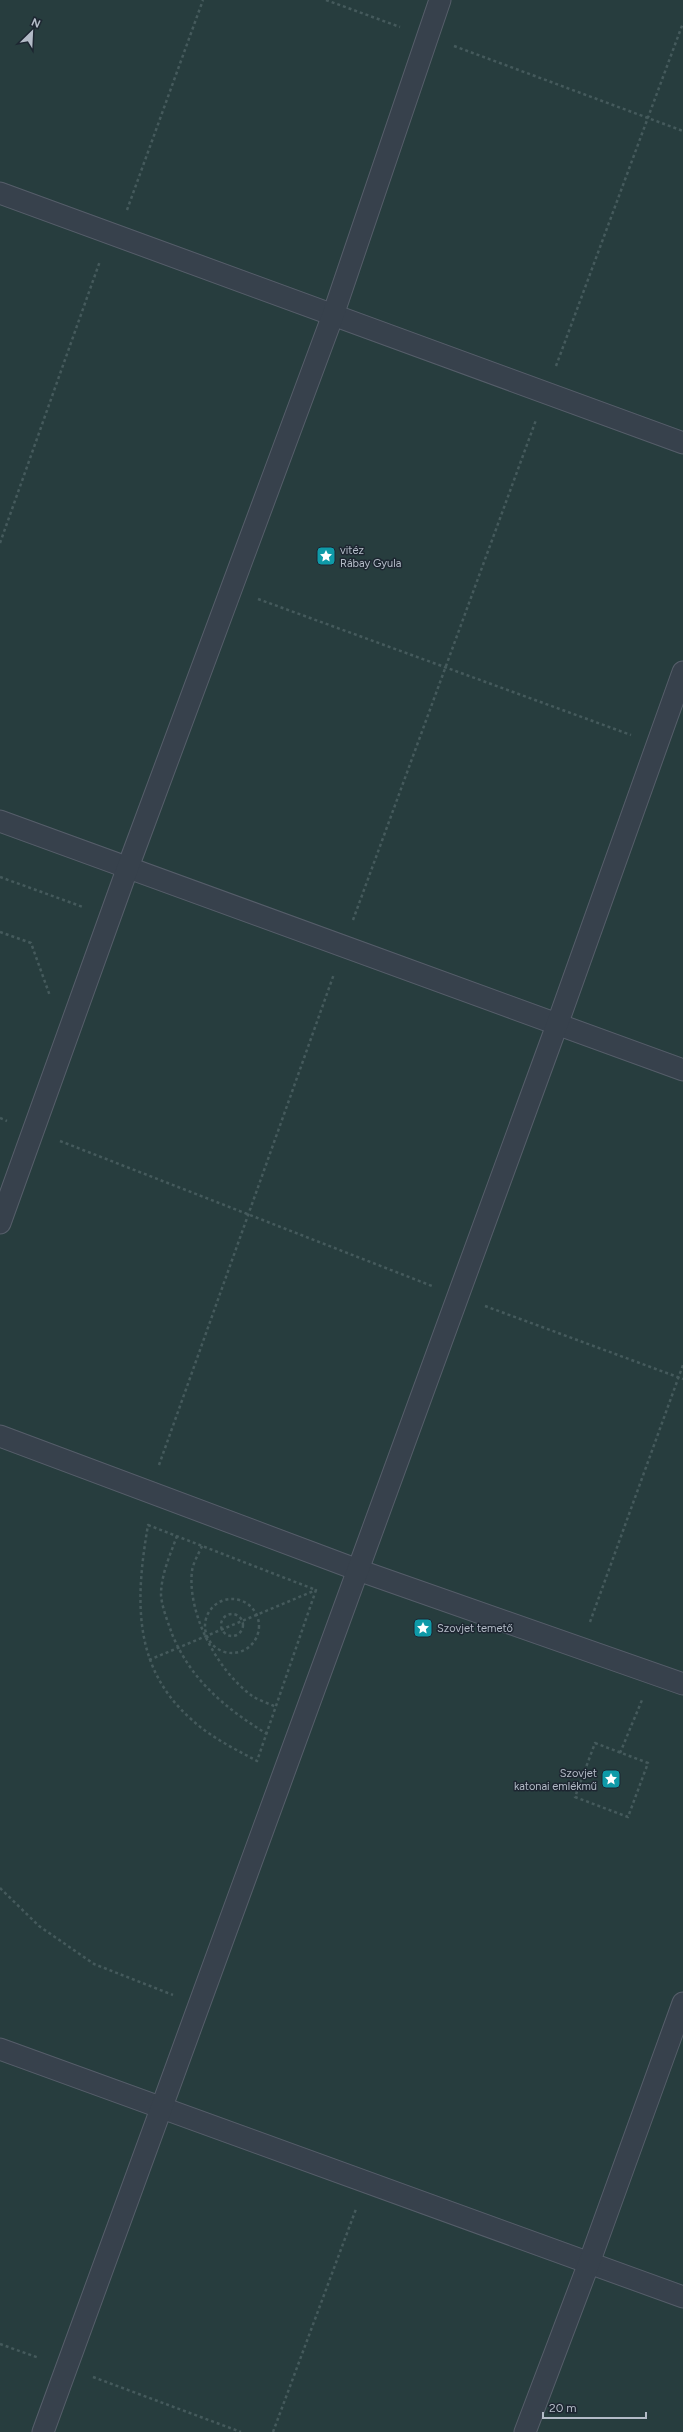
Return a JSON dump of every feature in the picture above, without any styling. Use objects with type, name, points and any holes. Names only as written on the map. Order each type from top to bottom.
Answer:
[{"type":"lane","points":[[0,1223],[128,867],[333,315],[440,0]]},
{"type":"lane","points":[[0,193],[683,443]]},
{"type":"lane","points":[[43,2432],[557,1025],[683,672]]},
{"type":"lane","points":[[0,821],[683,1070]]},
{"type":"lane","points":[[0,1436],[358,1570],[683,1684]]},
{"type":"lane","points":[[524,2432],[589,2263],[683,2003]]},
{"type":"lane","points":[[0,2049],[683,2298]]},
{"type":"path","points":[[0,543],[114,235],[204,0]]},
{"type":"path","points":[[326,0],[683,131]]},
{"type":"path","points":[[149,1492],[445,667],[683,24]]},
{"type":"path","points":[[231,589],[657,745]]},
{"type":"path","points":[[0,877],[86,908]]},
{"type":"path","points":[[0,932],[31,943],[51,998]]},
{"type":"path","points":[[33,1131],[458,1296],[683,1379]]},
{"type":"path","points":[[581,1648],[683,1365]]},
{"type":"path","points":[[148,1525],[316,1590],[258,1761],[223,1742],[190,1719],[168,1692],[149,1660],[141,1627],[139,1596],[148,1525]]},
{"type":"path","points":[[177,1536],[166,1564],[161,1595],[168,1622],[178,1648],[192,1672],[213,1696],[239,1716],[267,1734]]},
{"type":"path","points":[[202,1546],[192,1569],[191,1594],[206,1636],[213,1647],[224,1652],[236,1653],[248,1648],[256,1639],[260,1627],[258,1615],[250,1605],[239,1599],[227,1598],[215,1603],[207,1612],[204,1624],[206,1636],[232,1676],[251,1695],[276,1707]]},
{"type":"path","points":[[149,1660],[258,1615],[358,1570]]},
{"type":"path","points":[[235,1614],[243,1621],[242,1631],[234,1637],[224,1634],[222,1630],[222,1620],[225,1616],[235,1614]]},
{"type":"path","points":[[620,1753],[641,1703]]},
{"type":"path","points":[[595,1743],[620,1753],[648,1763],[628,1817],[575,1797],[595,1743]]},
{"type":"path","points":[[0,1888],[39,1926],[94,1964],[199,2005]]},
{"type":"path","points":[[273,2432],[366,2182]]},
{"type":"path","points":[[0,2344],[241,2432]]},
{"type":"green space","points":[[0,0],[683,0],[683,2432],[0,2432]]},
{"type":"place","name":"vitéz Rábay Gyula","points":[[326,556]]},
{"type":"place","name":"Szovjet temető","points":[[423,1628]]},
{"type":"place","name":"Szovjet katonai emlékmű","points":[[611,1779]]}]
